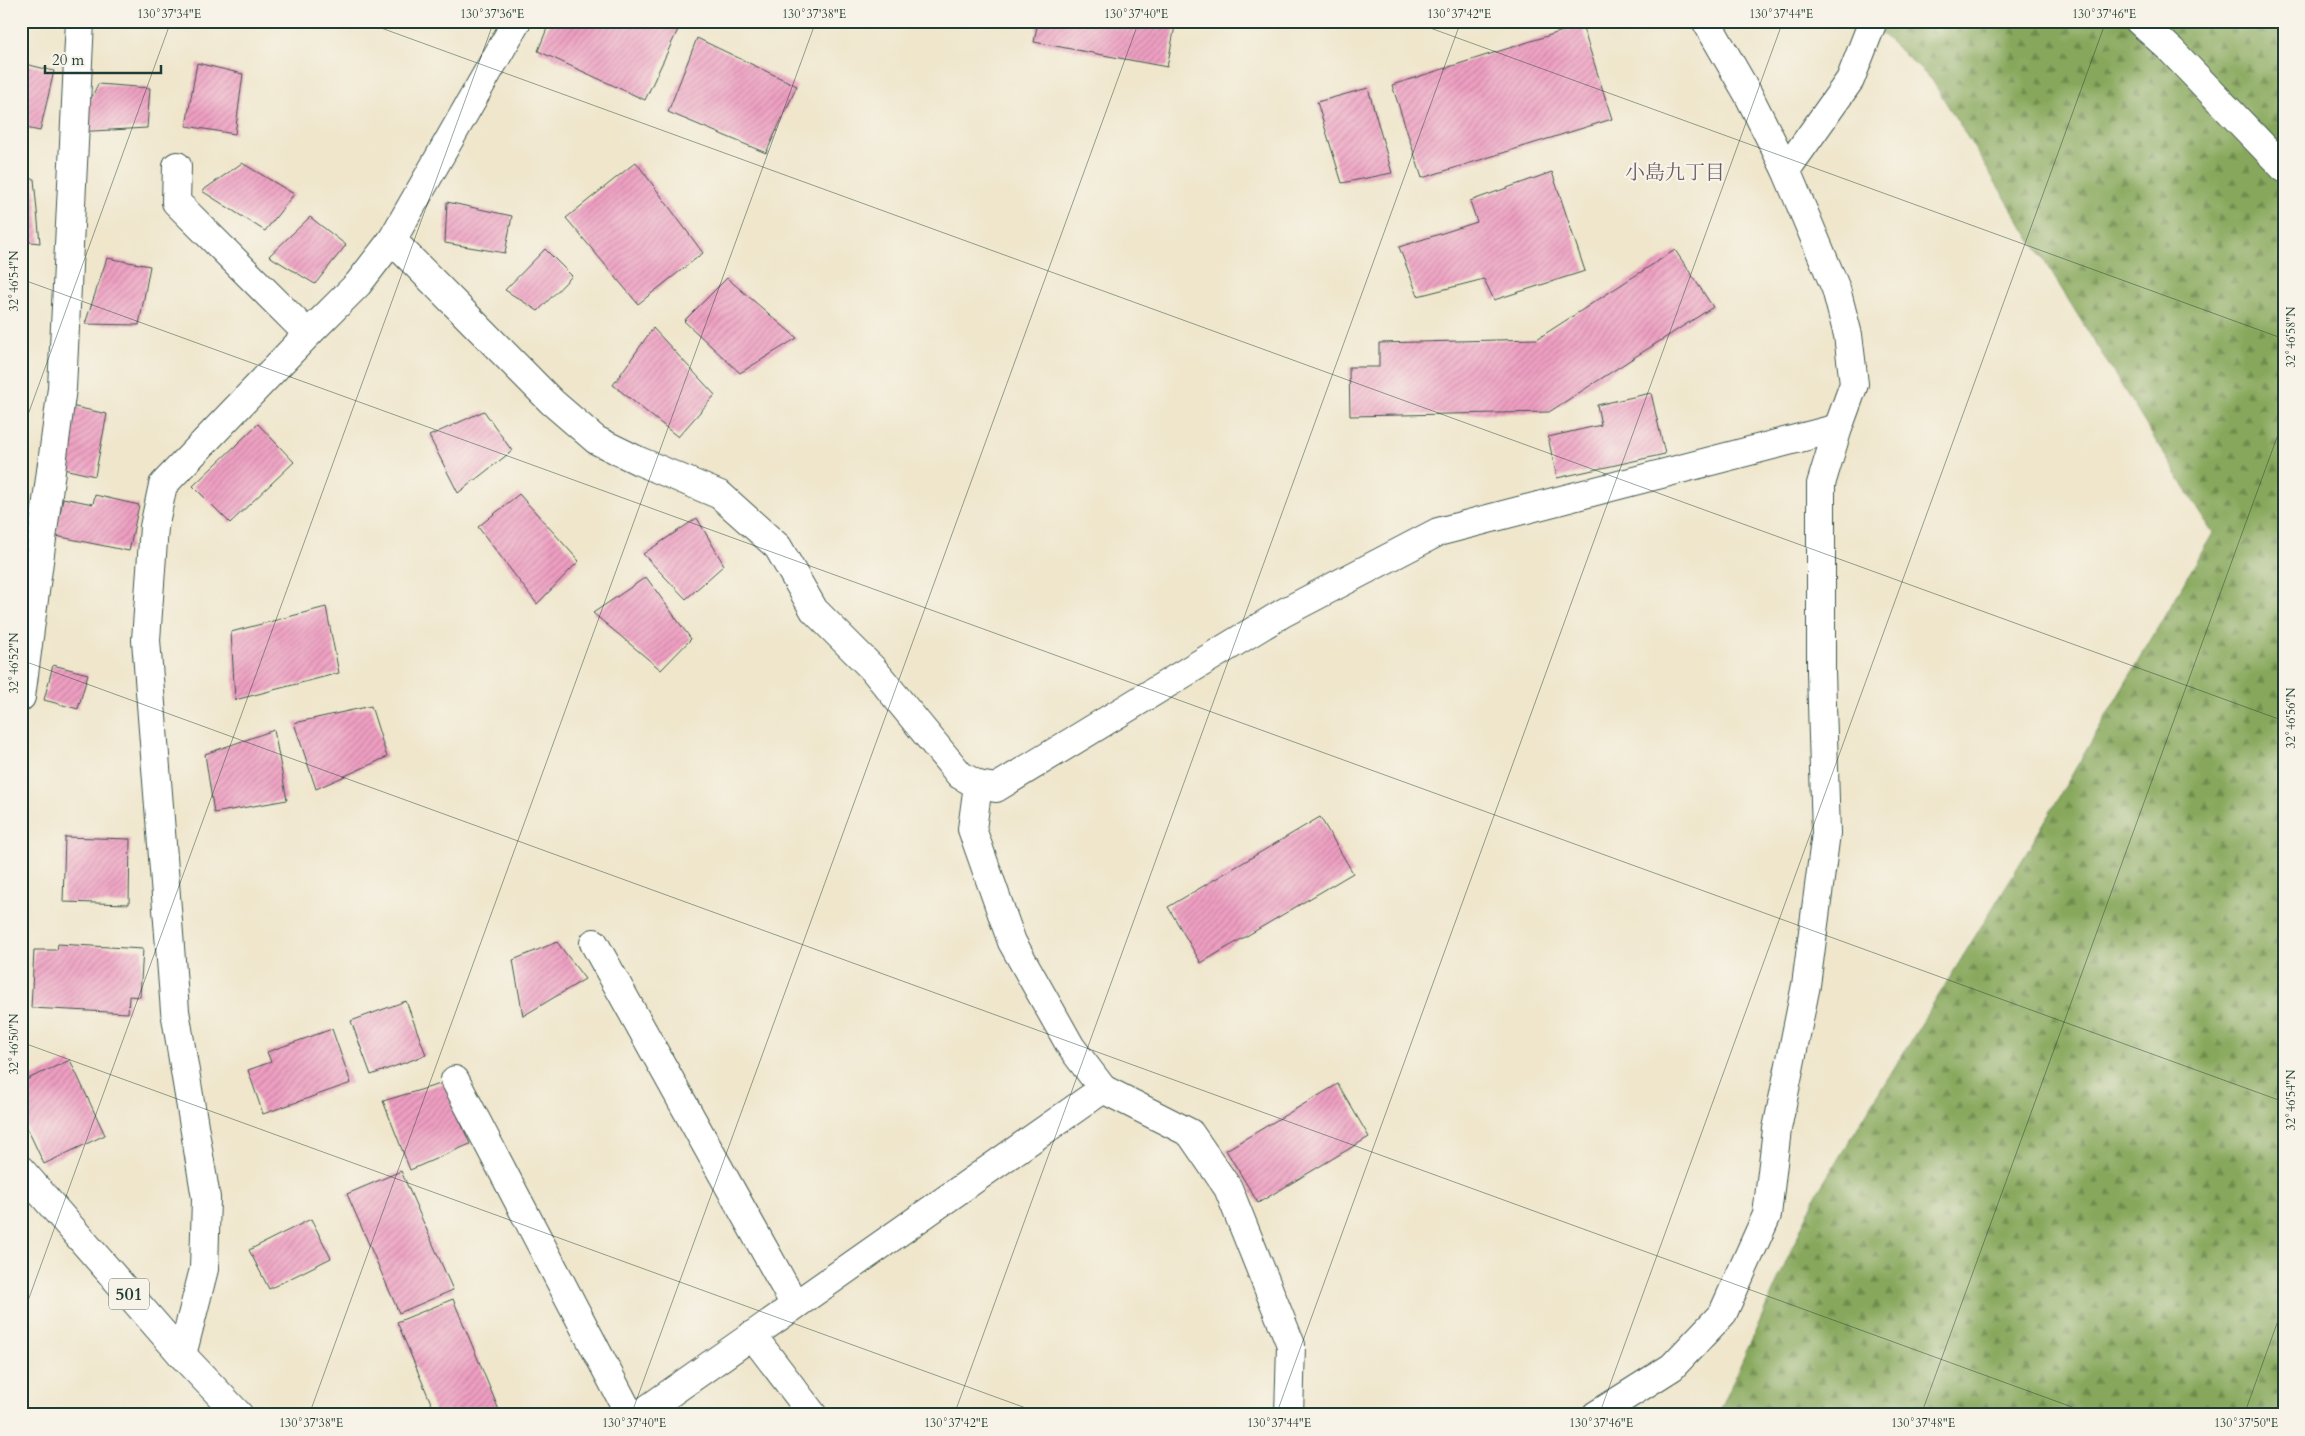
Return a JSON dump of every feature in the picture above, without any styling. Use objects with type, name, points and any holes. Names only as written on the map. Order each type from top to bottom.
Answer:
[{"type":"main road","points":[[21,697],[62,388],[80,21]]},
{"type":"main road","points":[[182,1355],[204,1268],[206,1198],[175,1011],[146,640],[154,527],[163,486],[358,284],[392,240],[517,21]]},
{"type":"main road","points":[[1596,1415],[1672,1367],[1723,1313],[1767,1216],[1778,1129],[1806,984],[1826,833],[1821,672],[1821,484],[1854,384],[1848,335],[1836,289],[1786,170],[1748,94],[1706,21]]},
{"type":"main road","points":[[1786,170],[1850,80],[1873,21]]},
{"type":"main road","points":[[2139,21],[2171,50],[2284,168]]},
{"type":"main road","points":[[177,166],[176,202],[308,334]]},
{"type":"main road","points":[[392,240],[552,402],[596,440],[639,461],[720,495],[778,546],[814,610],[873,669],[960,775],[978,786],[996,788],[1008,782],[1282,613],[1438,532],[1838,428]]},
{"type":"main road","points":[[978,786],[972,830],[1012,942],[1071,1048],[1103,1090],[1190,1133],[1228,1188],[1291,1345],[1289,1415]]},
{"type":"main road","points":[[594,943],[795,1305]]},
{"type":"main road","points":[[455,1080],[630,1415]]},
{"type":"main road","points":[[639,1415],[1103,1090]]},
{"type":"main road","name":"501","points":[[21,1170],[182,1355],[239,1415]]},
{"type":"main road","points":[[752,1335],[813,1415]]},
{"type":"green space","points":[[1868,21],[2284,21],[2284,1415],[1718,1415],[1816,1195],[2024,857],[2213,533],[1932,80]]},
{"type":"building","points":[[550,21],[682,21],[645,100],[538,51]]},
{"type":"building","points":[[1038,21],[1176,21],[1167,67],[1034,42]]},
{"type":"building","points":[[1582,25],[1612,119],[1422,178],[1392,85]]},
{"type":"building","points":[[697,38],[797,86],[766,153],[668,112]]},
{"type":"building","points":[[21,63],[54,71],[40,131],[21,127]]},
{"type":"building","points":[[197,63],[243,74],[235,134],[186,126]]},
{"type":"building","points":[[98,84],[150,88],[147,128],[75,132]]},
{"type":"building","points":[[1368,88],[1392,173],[1342,183],[1317,102]]},
{"type":"building","points":[[636,162],[703,253],[638,304],[566,218]]},
{"type":"building","points":[[242,163],[294,194],[265,231],[202,191]]},
{"type":"building","points":[[1552,172],[1585,271],[1494,300],[1484,279],[1418,296],[1399,247],[1477,222],[1470,201]]},
{"type":"building","points":[[21,177],[34,179],[40,243],[21,241]]},
{"type":"building","points":[[447,202],[512,216],[505,253],[445,243]]},
{"type":"building","points":[[310,217],[346,245],[315,284],[269,256]]},
{"type":"building","points":[[545,249],[572,276],[538,311],[505,290]]},
{"type":"building","points":[[1675,250],[1713,307],[1549,412],[1350,416],[1349,367],[1379,367],[1379,343],[1537,339]]},
{"type":"building","points":[[107,258],[150,266],[139,325],[85,324]]},
{"type":"building","points":[[727,278],[797,338],[740,373],[684,321]]},
{"type":"building","points":[[653,328],[715,395],[678,437],[613,385]]},
{"type":"building","points":[[1651,393],[1665,454],[1557,478],[1548,437],[1601,425],[1597,405]]},
{"type":"building","points":[[71,406],[107,414],[95,476],[59,468]]},
{"type":"building","points":[[484,411],[512,451],[458,493],[429,436]]},
{"type":"building","points":[[258,424],[294,462],[230,523],[193,486]]},
{"type":"building","points":[[519,494],[579,561],[537,604],[478,527]]},
{"type":"building","points":[[95,495],[139,505],[129,551],[56,536],[63,498],[93,504]]},
{"type":"building","points":[[697,518],[724,565],[686,599],[643,554]]},
{"type":"building","points":[[21,536],[29,537],[22,583],[21,583]]},
{"type":"building","points":[[646,577],[691,639],[661,670],[593,613]]},
{"type":"building","points":[[326,607],[339,673],[235,700],[231,632]]},
{"type":"building","points":[[53,665],[88,674],[78,709],[44,700]]},
{"type":"building","points":[[371,706],[387,757],[316,789],[294,723]]},
{"type":"building","points":[[274,730],[287,800],[214,813],[205,754]]},
{"type":"building","points":[[1320,817],[1353,873],[1201,963],[1168,907]]},
{"type":"building","points":[[65,837],[130,839],[129,904],[63,902]]},
{"type":"building","points":[[557,942],[585,979],[523,1016],[513,960]]},
{"type":"building","points":[[58,944],[143,949],[140,997],[129,996],[128,1013],[31,1008],[34,950],[57,950]]},
{"type":"building","points":[[406,1001],[426,1055],[371,1075],[351,1021]]},
{"type":"building","points":[[332,1029],[351,1083],[263,1114],[248,1070],[271,1062],[267,1052]]},
{"type":"building","points":[[70,1060],[105,1135],[44,1164],[21,1115],[21,1082]]},
{"type":"building","points":[[444,1083],[470,1144],[410,1170],[383,1101]]},
{"type":"building","points":[[1338,1084],[1369,1137],[1258,1203],[1226,1150]]},
{"type":"building","points":[[401,1171],[453,1290],[399,1313],[347,1194]]},
{"type":"building","points":[[311,1219],[331,1258],[269,1289],[249,1250]]},
{"type":"building","points":[[453,1299],[499,1410],[487,1415],[436,1415],[397,1322]]},
{"type":"district","name":"小島九丁目","points":[[1675,172]]}]
